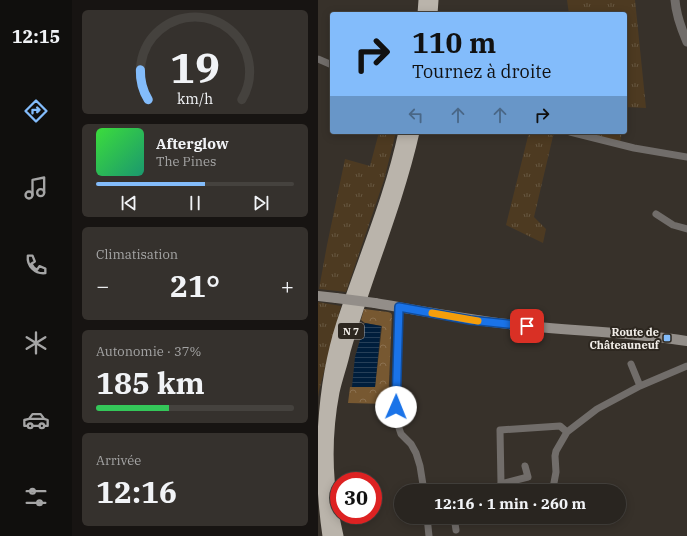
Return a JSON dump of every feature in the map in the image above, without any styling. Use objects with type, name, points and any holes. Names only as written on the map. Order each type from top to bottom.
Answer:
[{"type":"highway","points":[[423,12],[424,0]]},
{"type":"highway","points":[[432,12],[434,0]]},
{"type":"highway","name":"N 7","points":[[328,536],[322,506],[320,483],[322,413],[330,371],[342,324],[385,201],[403,134]]},
{"type":"highway","name":"N 7","points":[[338,536],[334,519],[329,467],[330,420],[334,391],[354,322],[396,198],[413,134]]},
{"type":"main road","points":[[318,296],[375,303],[470,320],[687,341]]},
{"type":"street","points":[[675,0],[679,24],[687,42]]},
{"type":"street","points":[[318,59],[330,64]]},
{"type":"street","points":[[578,134],[634,148],[687,158]]},
{"type":"street","points":[[656,214],[673,225],[687,229]]},
{"type":"street","points":[[399,307],[396,407],[400,434],[411,444],[416,453],[423,484]]},
{"type":"street","points":[[631,364],[640,386]]},
{"type":"street","points":[[554,484],[556,472],[556,452],[567,432],[597,409],[640,386],[687,366]]},
{"type":"street","points":[[499,484],[500,430],[560,426],[567,432]]},
{"type":"street","points":[[510,484],[528,477],[525,466]]},
{"type":"street","points":[[427,524],[429,536]]},
{"type":"street","points":[[455,524],[456,530]]},
{"type":"green space","points":[[567,0],[635,0],[646,108],[627,107],[627,12],[569,12]]},
{"type":"green space","points":[[378,134],[396,134],[384,180],[346,292],[319,289],[345,159],[370,166]]},
{"type":"green space","points":[[529,134],[554,134],[534,217],[546,229],[543,243],[506,225]]},
{"type":"green space","points":[[590,134],[622,134],[620,142]]},
{"type":"green space","points":[[318,302],[341,306],[318,397]]},
{"type":"green space","points":[[364,309],[388,312],[392,315],[388,404],[348,403],[350,387],[375,387],[382,326],[365,323],[361,320]]},
{"type":"water","points":[[365,323],[381,326],[375,387],[352,387],[355,357]]},
{"type":"slow traffic","points":[[432,313],[478,321]]},
{"type":"place","name":"Route de Châteauneuf","points":[[667,338]]},
{"type":"route","points":[[396,407],[399,307],[470,320],[527,326]]}]
